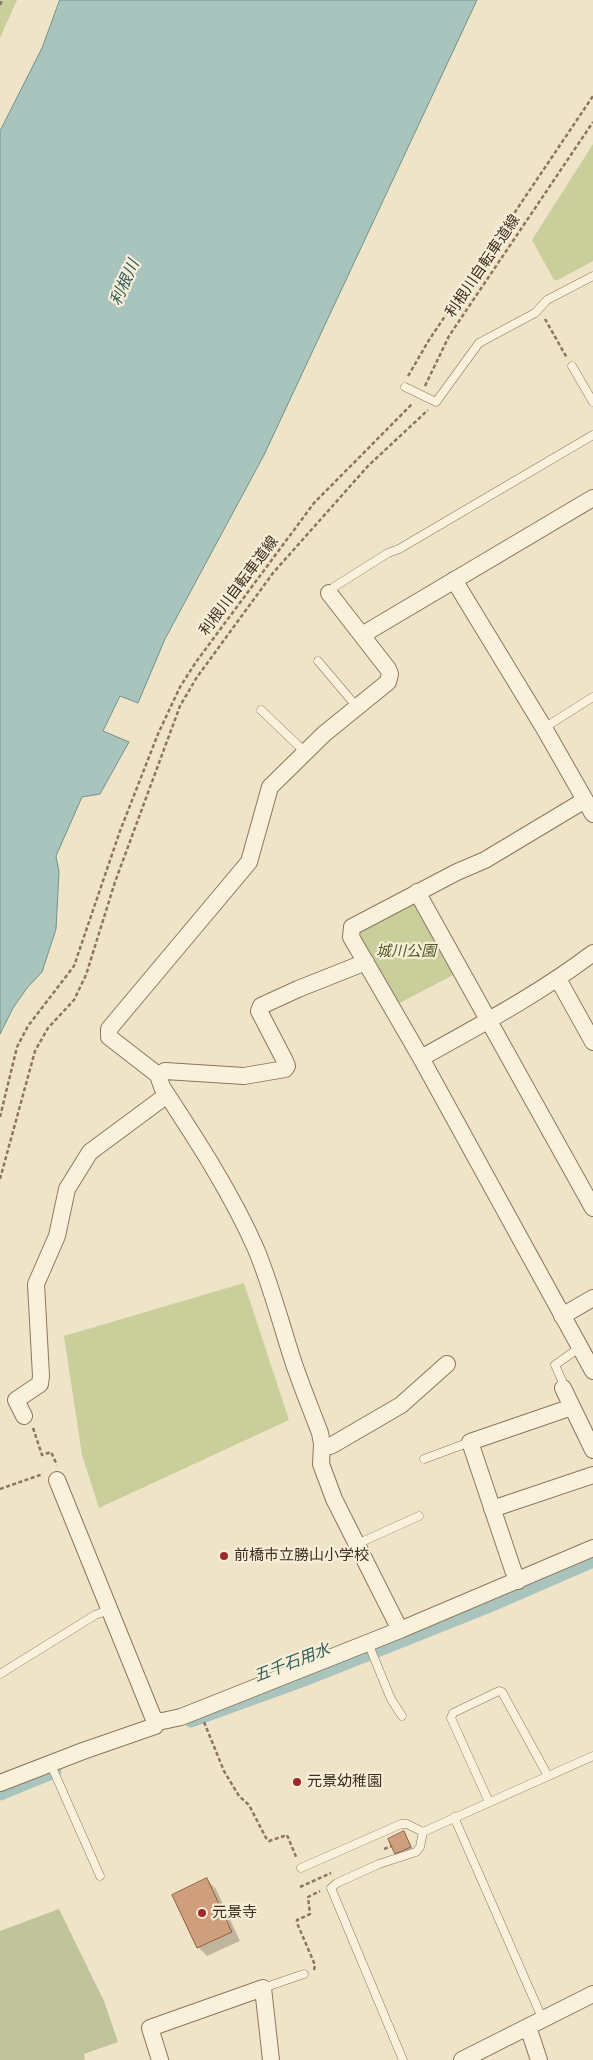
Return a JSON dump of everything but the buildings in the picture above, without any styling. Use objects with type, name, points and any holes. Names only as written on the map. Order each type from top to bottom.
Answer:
[{"type":"street","points":[[362,635],[593,498]]},
{"type":"street","points":[[454,580],[544,728],[589,807],[417,892],[352,927],[351,937],[421,1058],[593,1372]]},
{"type":"street","points":[[330,593],[388,669],[390,674],[388,682],[305,752],[268,791],[248,862],[109,1029],[109,1037],[158,1075],[162,1087],[219,1177],[256,1250],[276,1303],[293,1362],[320,1433],[322,1444],[320,1464],[334,1499],[400,1630]]},
{"type":"street","points":[[417,892],[593,1208]]},
{"type":"street","points":[[421,1058],[558,979],[593,953]]},
{"type":"street","points":[[158,1075],[165,1070],[244,1076],[285,1069],[285,1061],[260,1012],[261,1006],[298,988],[366,962]]},
{"type":"street","points":[[558,979],[593,1042]]},
{"type":"street","points":[[24,1416],[16,1400],[40,1384],[41,1376],[36,1284],[57,1236],[67,1189],[90,1152],[167,1095]]},
{"type":"street","points":[[562,1316],[593,1298]]},
{"type":"street","points":[[322,1444],[334,1444],[394,1409],[446,1364]]},
{"type":"street","points":[[563,1388],[593,1450]]},
{"type":"street","points":[[518,1580],[470,1442],[572,1407]]},
{"type":"street","points":[[492,1509],[593,1475]]},
{"type":"street","points":[[57,1480],[153,1717],[158,1722]]},
{"type":"street","points":[[0,1783],[84,1750],[155,1726],[158,1722],[181,1717],[368,1643],[593,1548]]},
{"type":"street","points":[[160,2060],[150,2028],[263,1988],[271,2060]]},
{"type":"street","points":[[462,2060],[593,1994]]},
{"type":"street","points":[[535,2023],[539,2060]]},
{"type":"lane","points":[[405,387],[436,402],[479,343],[535,313],[547,300],[593,276]]},
{"type":"lane","points":[[572,366],[593,402]]},
{"type":"lane","points":[[330,593],[334,587],[388,553],[399,549],[593,435]]},
{"type":"lane","points":[[318,661],[357,707]]},
{"type":"lane","points":[[544,728],[593,696]]},
{"type":"lane","points":[[261,710],[305,752]]},
{"type":"lane","points":[[563,1388],[563,1383],[555,1365],[579,1348]]},
{"type":"lane","points":[[424,1459],[470,1442]]},
{"type":"lane","points":[[357,1544],[419,1516]]},
{"type":"lane","points":[[0,1674],[95,1615],[109,1610]]},
{"type":"lane","points":[[368,1643],[391,1699],[402,1716]]},
{"type":"lane","points":[[489,1802],[451,1718],[454,1713],[499,1691],[502,1692],[548,1776]]},
{"type":"lane","points":[[423,1832],[454,1816],[593,1756]]},
{"type":"lane","points":[[51,1764],[100,1876]]},
{"type":"lane","points":[[454,1816],[535,2023]]},
{"type":"lane","points":[[301,1868],[401,1824],[407,1824],[423,1832]]},
{"type":"lane","points":[[403,2060],[331,1888],[337,1883],[378,1864],[416,1852],[420,1847],[423,1832]]},
{"type":"lane","points":[[263,1988],[304,1974]]},
{"type":"path","points":[[0,5],[2,0]]},
{"type":"path","points":[[405,387],[409,372],[428,340],[593,96]]},
{"type":"path","name":"利根川自転車道線","points":[[0,1117],[17,1047],[28,1026],[74,966],[124,822],[180,686],[314,504],[340,475],[409,408],[420,394],[449,336],[593,122]]},
{"type":"path","points":[[535,313],[545,320],[572,366]]},
{"type":"path","points":[[0,1179],[35,1050],[48,1028],[74,1000],[80,989],[115,882],[180,706],[192,684],[273,573],[315,528],[368,466],[436,402]]},
{"type":"path","points":[[24,1416],[30,1419],[42,1455],[51,1452],[60,1472],[57,1480]]},
{"type":"path","points":[[0,1489],[48,1473],[57,1480]]},
{"type":"path","points":[[204,1722],[224,1771],[239,1796],[249,1805],[266,1838],[270,1841],[287,1835],[301,1868]]},
{"type":"path","points":[[304,1974],[315,1969],[315,1965],[298,1920],[310,1914],[308,1896],[331,1888]]},
{"type":"green space","points":[[0,0],[17,0],[0,38]]},
{"type":"green space","points":[[593,144],[593,261],[558,280],[554,280],[532,240]]},
{"type":"green space","name":"城川公園","points":[[411,902],[420,906],[457,973],[396,1005],[358,939],[360,931]]},
{"type":"green space","points":[[244,1283],[289,1420],[99,1508],[82,1455],[64,1336]]},
{"type":"green space","points":[[59,1909],[104,2001],[118,2042],[84,2054],[85,2060],[0,2060],[0,1931]]},
{"type":"water","name":"利根川","points":[[60,0],[477,0],[264,455],[165,639],[138,703],[120,696],[103,731],[129,742],[100,794],[82,797],[56,856],[59,872],[56,929],[42,972],[27,988],[13,1008],[0,1034],[0,131],[42,48]]},
{"type":"waterway","name":"五千石用水","points":[[191,1720],[304,1679],[487,1606],[593,1560]]},
{"type":"waterway","name":"五千石用水","points":[[0,1793],[54,1771]]},
{"type":"place","name":"前橋市立勝山小学校","points":[[224,1556]]},
{"type":"place","name":"元景幼稚園","points":[[297,1782]]},
{"type":"place","name":"元景寺","points":[[202,1913]]}]
